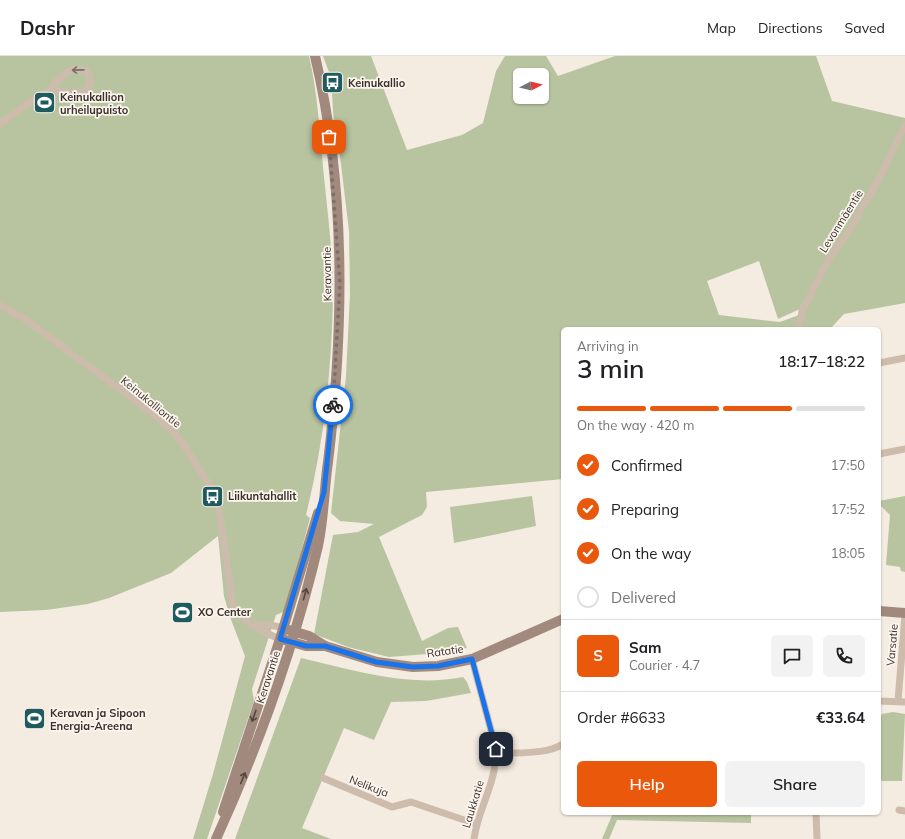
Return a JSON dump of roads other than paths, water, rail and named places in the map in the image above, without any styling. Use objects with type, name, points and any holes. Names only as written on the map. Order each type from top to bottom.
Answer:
[{"type":"main road","name":"Keravantie","points":[[215,839],[237,794],[270,710],[296,631],[318,545],[322,523],[336,378],[340,284],[328,123],[315,56]]},
{"type":"main road","name":"Keravantie","points":[[215,839],[284,628],[324,492]]},
{"type":"main road","points":[[881,611],[905,614]]},
{"type":"main road","name":"Ratatie","points":[[284,628],[309,636],[325,646],[376,662],[413,667],[438,666],[472,659],[561,620]]},
{"type":"main road","name":"Ratatie","points":[[280,639],[306,646],[325,646]]},
{"type":"street","points":[[0,124],[29,102],[51,90],[55,82],[73,69],[85,70],[91,78],[91,84],[84,92],[71,93],[51,90]]},
{"type":"street","name":"Levonmäentie","points":[[799,327],[802,310],[830,259],[849,231],[880,176],[905,125]]},
{"type":"street","name":"Keinukalliontie","points":[[0,305],[25,319],[141,405],[168,427],[181,441],[218,501],[234,606],[238,613],[251,624],[267,634],[280,639]]},
{"type":"street","points":[[881,363],[905,358]]},
{"type":"street","points":[[881,454],[905,449]]},
{"type":"street","name":"Varsatie","points":[[902,701],[905,614]]},
{"type":"street","points":[[251,624],[270,625],[284,628]]},
{"type":"street","name":"Laukkatie","points":[[472,659],[494,741],[496,754],[487,797],[476,824],[474,839]]},
{"type":"street","points":[[881,701],[902,701]]},
{"type":"street","points":[[496,754],[548,750],[561,745]]},
{"type":"street","name":"Nelikuja","points":[[323,778],[392,807],[411,802],[476,824]]},
{"type":"street","points":[[816,815],[817,839]]},
{"type":"place","name":"Keinukallio","points":[[332,83]]},
{"type":"place","name":"Keinukallion urheilupuisto","points":[[45,103]]},
{"type":"place","name":"Liikuntahallit","points":[[212,496]]},
{"type":"place","name":"XO Center","points":[[182,612]]},
{"type":"place","name":"Keravan ja Sipoon Energia-Areena","points":[[35,719]]}]
